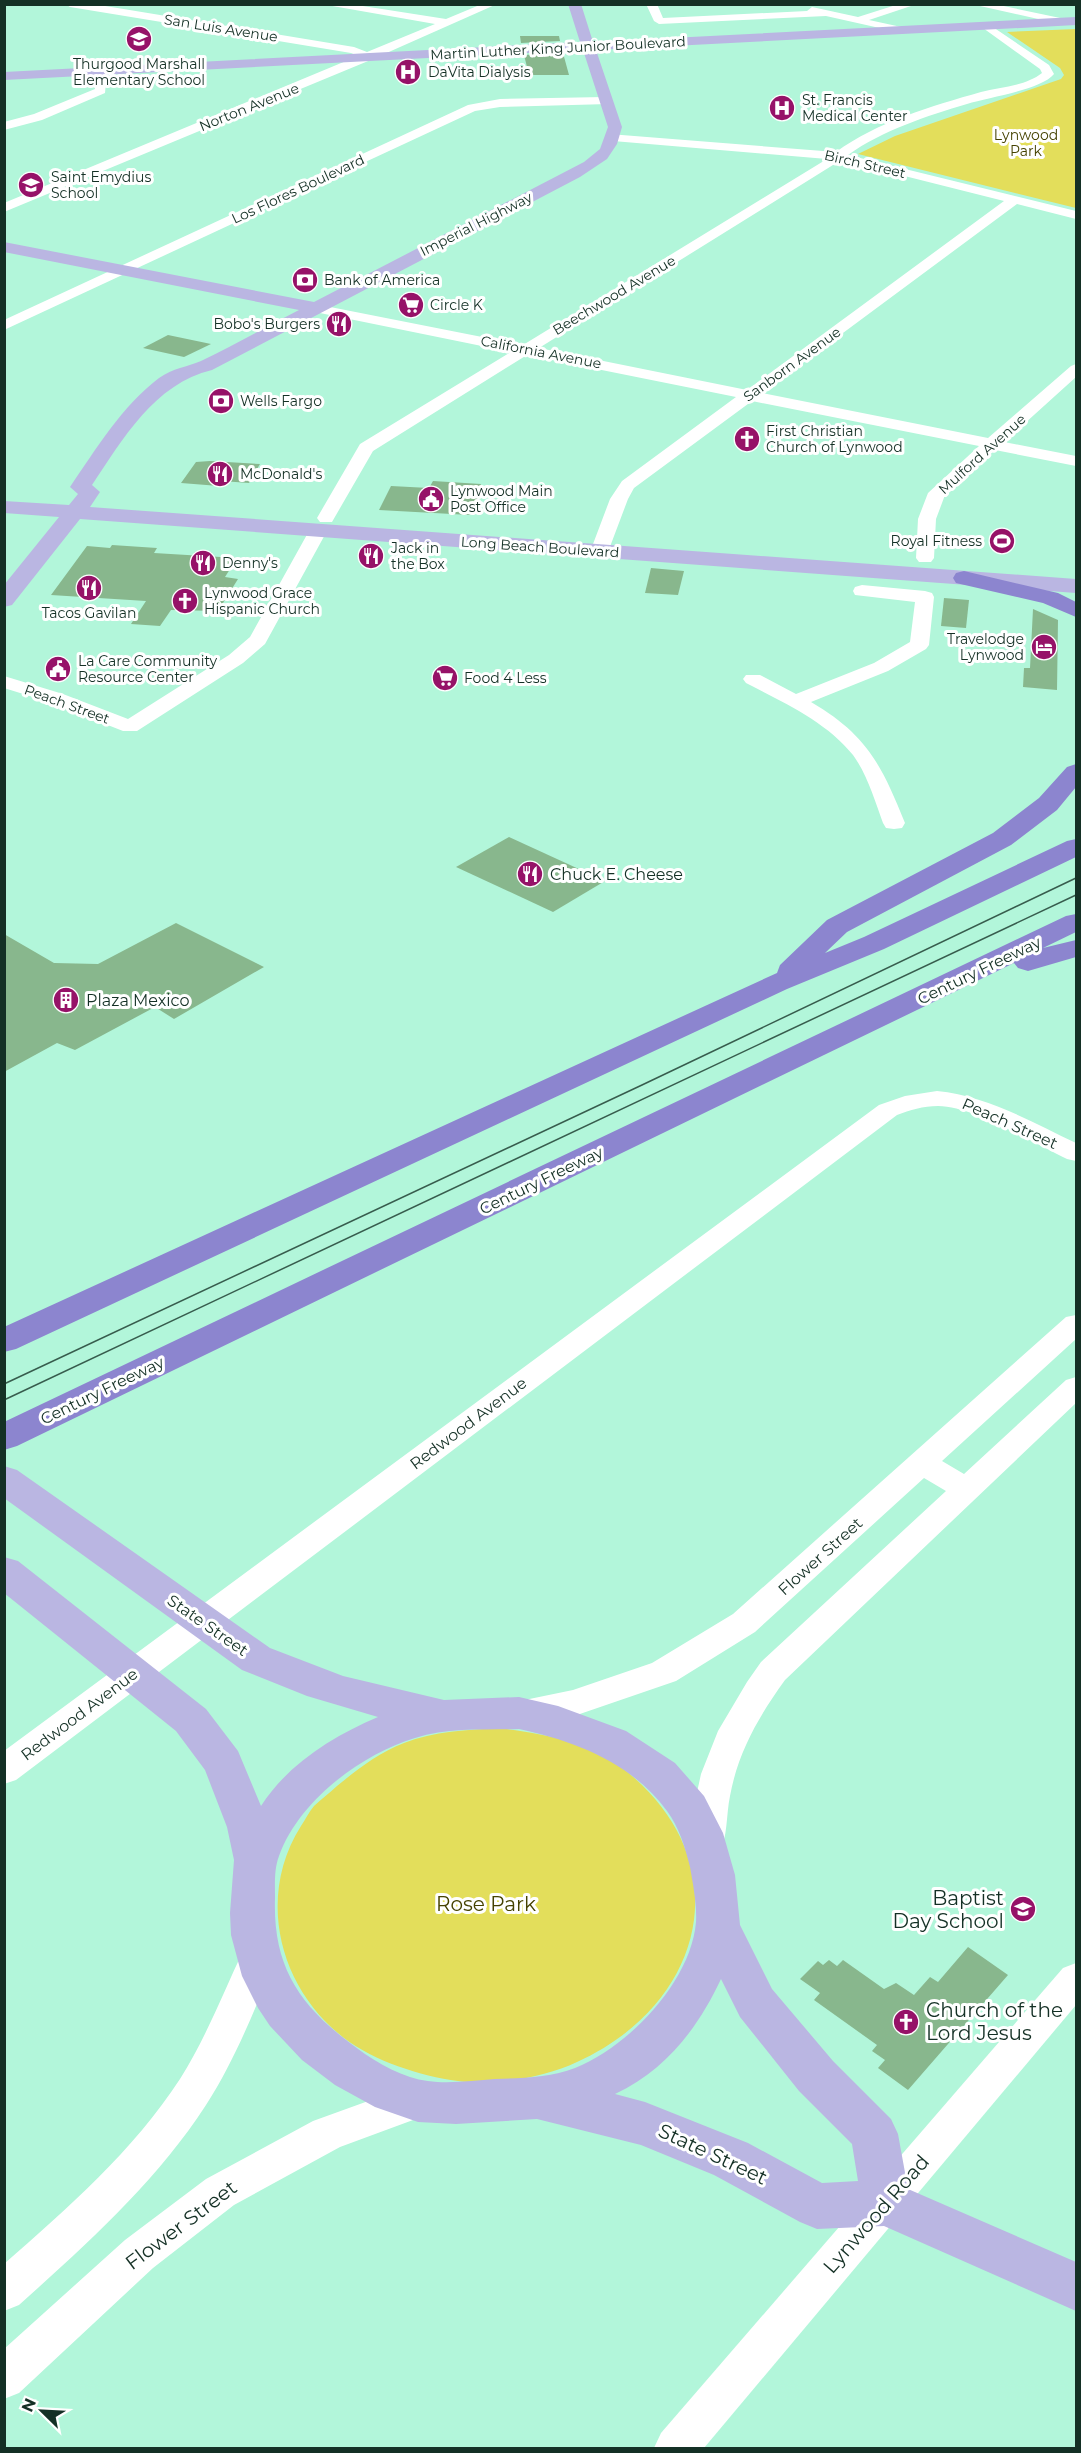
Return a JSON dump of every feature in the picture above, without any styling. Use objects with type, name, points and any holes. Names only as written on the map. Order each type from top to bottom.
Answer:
[{"type":"highway","points":[[964,578],[1050,598],[1077,610]]},
{"type":"highway","points":[[777,983],[837,926],[1002,839],[1048,804],[1077,772]]},
{"type":"highway","points":[[4,1341],[777,983],[874,943],[1077,847]]},
{"type":"highway","name":"Century Freeway","points":[[4,1437],[1077,922]]},
{"type":"highway","points":[[963,978],[1077,948]]},
{"type":"main road","points":[[574,4],[615,127],[613,137]]},
{"type":"main road","name":"Martin Luther King Junior Boulevard","points":[[4,76],[1071,21]]},
{"type":"main road","points":[[311,60],[334,54],[337,47]]},
{"type":"main road","points":[[279,62],[312,63],[329,68],[327,72],[313,80]]},
{"type":"main road","name":"Imperial Highway","points":[[84,501],[80,487],[137,407],[151,393],[191,367],[206,366],[585,168],[606,152],[612,144],[613,137]]},
{"type":"main road","name":"California Avenue","points":[[4,247],[315,308]]},
{"type":"main road","name":"Imperial Highway","points":[[159,414],[183,389],[208,371],[206,366]]},
{"type":"main road","points":[[4,600],[84,501],[104,488],[110,480]]},
{"type":"main road","name":"Long Beach Boulevard","points":[[4,493],[322,524],[602,545],[1077,586]]},
{"type":"main road","name":"Long Beach Boulevard","points":[[4,507],[84,501]]},
{"type":"main road","name":"Long Beach Boulevard","points":[[602,545],[925,558],[1077,569]]},
{"type":"main road","name":"State Street","points":[[4,1479],[256,1659],[301,1680],[373,1702],[439,1714]]},
{"type":"main road","points":[[4,1571],[191,1720],[223,1763],[248,1827],[255,1859],[252,1899],[257,1960],[276,1997],[302,2031],[339,2064],[373,2084],[418,2101],[470,2102],[536,2099],[585,2086],[625,2065],[660,2036],[684,2006],[704,1969],[718,1926]]},
{"type":"main road","points":[[255,1859],[274,1821],[300,1789],[325,1767],[356,1746],[393,1728],[439,1714],[519,1713],[562,1722],[600,1735],[637,1757],[663,1777],[690,1809],[707,1845],[715,1888],[718,1926],[756,2003],[816,2076],[874,2134],[886,2203]]},
{"type":"main road","name":"State Street","points":[[536,2099],[590,2109],[645,2124],[731,2159],[817,2206],[886,2203],[1077,2287]]},
{"type":"street","name":"San Luis Avenue","points":[[70,4],[337,47],[363,52],[369,57]]},
{"type":"street","points":[[326,4],[449,23]]},
{"type":"street","name":"Norton Avenue","points":[[4,208],[492,4]]},
{"type":"street","points":[[651,4],[659,21],[830,14]]},
{"type":"street","points":[[788,4],[902,30]]},
{"type":"street","points":[[859,20],[912,4]]},
{"type":"street","points":[[976,4],[1071,21]]},
{"type":"street","points":[[711,19],[732,39]]},
{"type":"street","name":"Beechwood Avenue","points":[[130,727],[236,659],[258,640],[366,448],[797,184],[849,147],[881,132],[980,96],[1046,77],[1048,74],[1045,67],[987,26]]},
{"type":"street","points":[[4,126],[38,117],[101,92],[101,71]]},
{"type":"street","name":"Los Flores Boulevard","points":[[4,326],[472,108],[500,103],[605,101]]},
{"type":"street","name":"Birch Street","points":[[613,137],[838,156],[1077,214]]},
{"type":"street","name":"Sanborn Avenue","points":[[602,545],[619,499],[628,485],[1014,200]]},
{"type":"street","name":"California Avenue","points":[[315,308],[1077,461]]},
{"type":"street","name":"Mulford Avenue","points":[[925,558],[927,519],[937,492],[1077,369]]},
{"type":"street","points":[[795,701],[881,667],[919,645],[925,597],[862,591]]},
{"type":"street","points":[[753,679],[795,701],[830,725],[861,752],[894,823]]},
{"type":"street","name":"Peach Street","points":[[4,682],[56,698],[130,727]]},
{"type":"street","name":"Peach Street","points":[[942,1098],[980,1107],[1077,1153]]},
{"type":"street","name":"Redwood Avenue","points":[[4,1770],[888,1110],[913,1100],[942,1098]]},
{"type":"street","name":"Flower Street","points":[[519,1713],[574,1703],[664,1672],[744,1623],[1077,1324]]},
{"type":"street","points":[[707,1845],[708,1814],[713,1786],[723,1758],[754,1697],[773,1671],[1077,1387]]},
{"type":"street","points":[[922,1464],[967,1490]]},
{"type":"street","points":[[4,2291],[105,2200],[164,2133],[195,2090],[221,2040],[257,1960]]},
{"type":"street","name":"Lynwood Road","points":[[676,2448],[1077,1979]]},
{"type":"street","name":"Flower Street","points":[[4,2378],[139,2254],[220,2192],[327,2134],[418,2101]]},
{"type":"green space","name":"Lynwood Park","points":[[1076,29],[1076,208],[858,154],[895,136],[1061,79],[1064,75],[1060,68],[1007,32]]},
{"type":"green space","name":"Rose Park","points":[[500,1728],[549,1736],[597,1752],[625,1770],[661,1807],[684,1847],[695,1888],[692,1929],[679,1969],[655,2005],[621,2037],[564,2068],[503,2081],[458,2081],[413,2071],[369,2054],[344,2038],[322,2017],[304,1994],[290,1968],[281,1940],[278,1911],[280,1882],[287,1853],[312,1808],[369,1762],[415,1739],[451,1732]]},
{"type":"building","points":[[520,36],[559,36],[560,41],[521,43]]},
{"type":"building","points":[[563,53],[569,75],[529,75],[524,55]]},
{"type":"building","points":[[168,335],[211,344],[184,357],[143,348]]},
{"type":"building","name":"McDonald's","points":[[196,462],[260,464],[249,483],[222,481],[219,486],[181,483]]},
{"type":"building","name":"Lynwood Main Post Office","points":[[433,481],[481,484],[478,492],[481,492],[470,515],[379,510],[391,486],[429,488]]},
{"type":"building","points":[[112,545],[157,548],[154,553],[237,558],[225,577],[238,579],[218,611],[171,610],[160,626],[131,624],[146,601],[51,595],[87,546],[110,548]]},
{"type":"building","points":[[651,568],[684,571],[678,595],[645,593]]},
{"type":"building","points":[[944,598],[969,600],[966,628],[941,626]]},
{"type":"building","points":[[1033,609],[1058,620],[1057,690],[1023,687],[1024,668],[1030,668]]},
{"type":"building","name":"Chuck E. Cheese","points":[[509,837],[605,881],[553,912],[456,867]]},
{"type":"building","name":"Plaza Mexico","points":[[176,923],[264,967],[174,1019],[155,1007],[75,1050],[57,1043],[4,1072],[4,934],[54,963],[98,964]]},
{"type":"building","name":"Church of the Lord Jesus","points":[[968,1947],[1008,1975],[908,2090],[878,2068],[885,2060],[872,2051],[877,2045],[814,2000],[820,1993],[800,1979],[818,1961],[823,1965],[829,1960],[837,1966],[843,1960],[884,1989],[896,1983],[914,1995],[930,1977],[938,1982]]},
{"type":"tram line","points":[[4,1384],[642,1085],[1076,878]]},
{"type":"tram line","points":[[4,1400],[1076,895]]},
{"type":"place","name":"Thurgood Marshall Elementary School","points":[[139,39]]},
{"type":"place","name":"DaVita Dialysis","points":[[408,72]]},
{"type":"place","name":"St. Francis Medical Center","points":[[782,108]]},
{"type":"place","name":"Saint Emydius School","points":[[31,185]]},
{"type":"place","name":"Bank of America","points":[[305,280]]},
{"type":"place","name":"Circle K","points":[[411,305]]},
{"type":"place","name":"Bobo's Burgers","points":[[339,324]]},
{"type":"place","name":"Wells Fargo","points":[[221,401]]},
{"type":"place","name":"First Christian Church of Lynwood","points":[[747,439]]},
{"type":"place","name":"McDonald's","points":[[220,474]]},
{"type":"place","name":"Lynwood Main Post Office","points":[[431,499]]},
{"type":"place","name":"Royal Fitness","points":[[1002,541]]},
{"type":"place","name":"Jack in the Box","points":[[371,556]]},
{"type":"place","name":"Denny's","points":[[203,563]]},
{"type":"place","name":"Tacos Gavilan","points":[[89,588]]},
{"type":"place","name":"Lynwood Grace Hispanic Church","points":[[185,601]]},
{"type":"place","name":"Travelodge Lynwood","points":[[1044,647]]},
{"type":"place","name":"La Care Community Resource Center","points":[[58,669]]},
{"type":"place","name":"Food 4 Less","points":[[445,678]]},
{"type":"place","name":"Chuck E. Cheese","points":[[530,874]]},
{"type":"place","name":"Plaza Mexico","points":[[66,1000]]},
{"type":"place","name":"Baptist Day School","points":[[1023,1909]]},
{"type":"place","name":"Church of the Lord Jesus","points":[[906,2022]]}]
